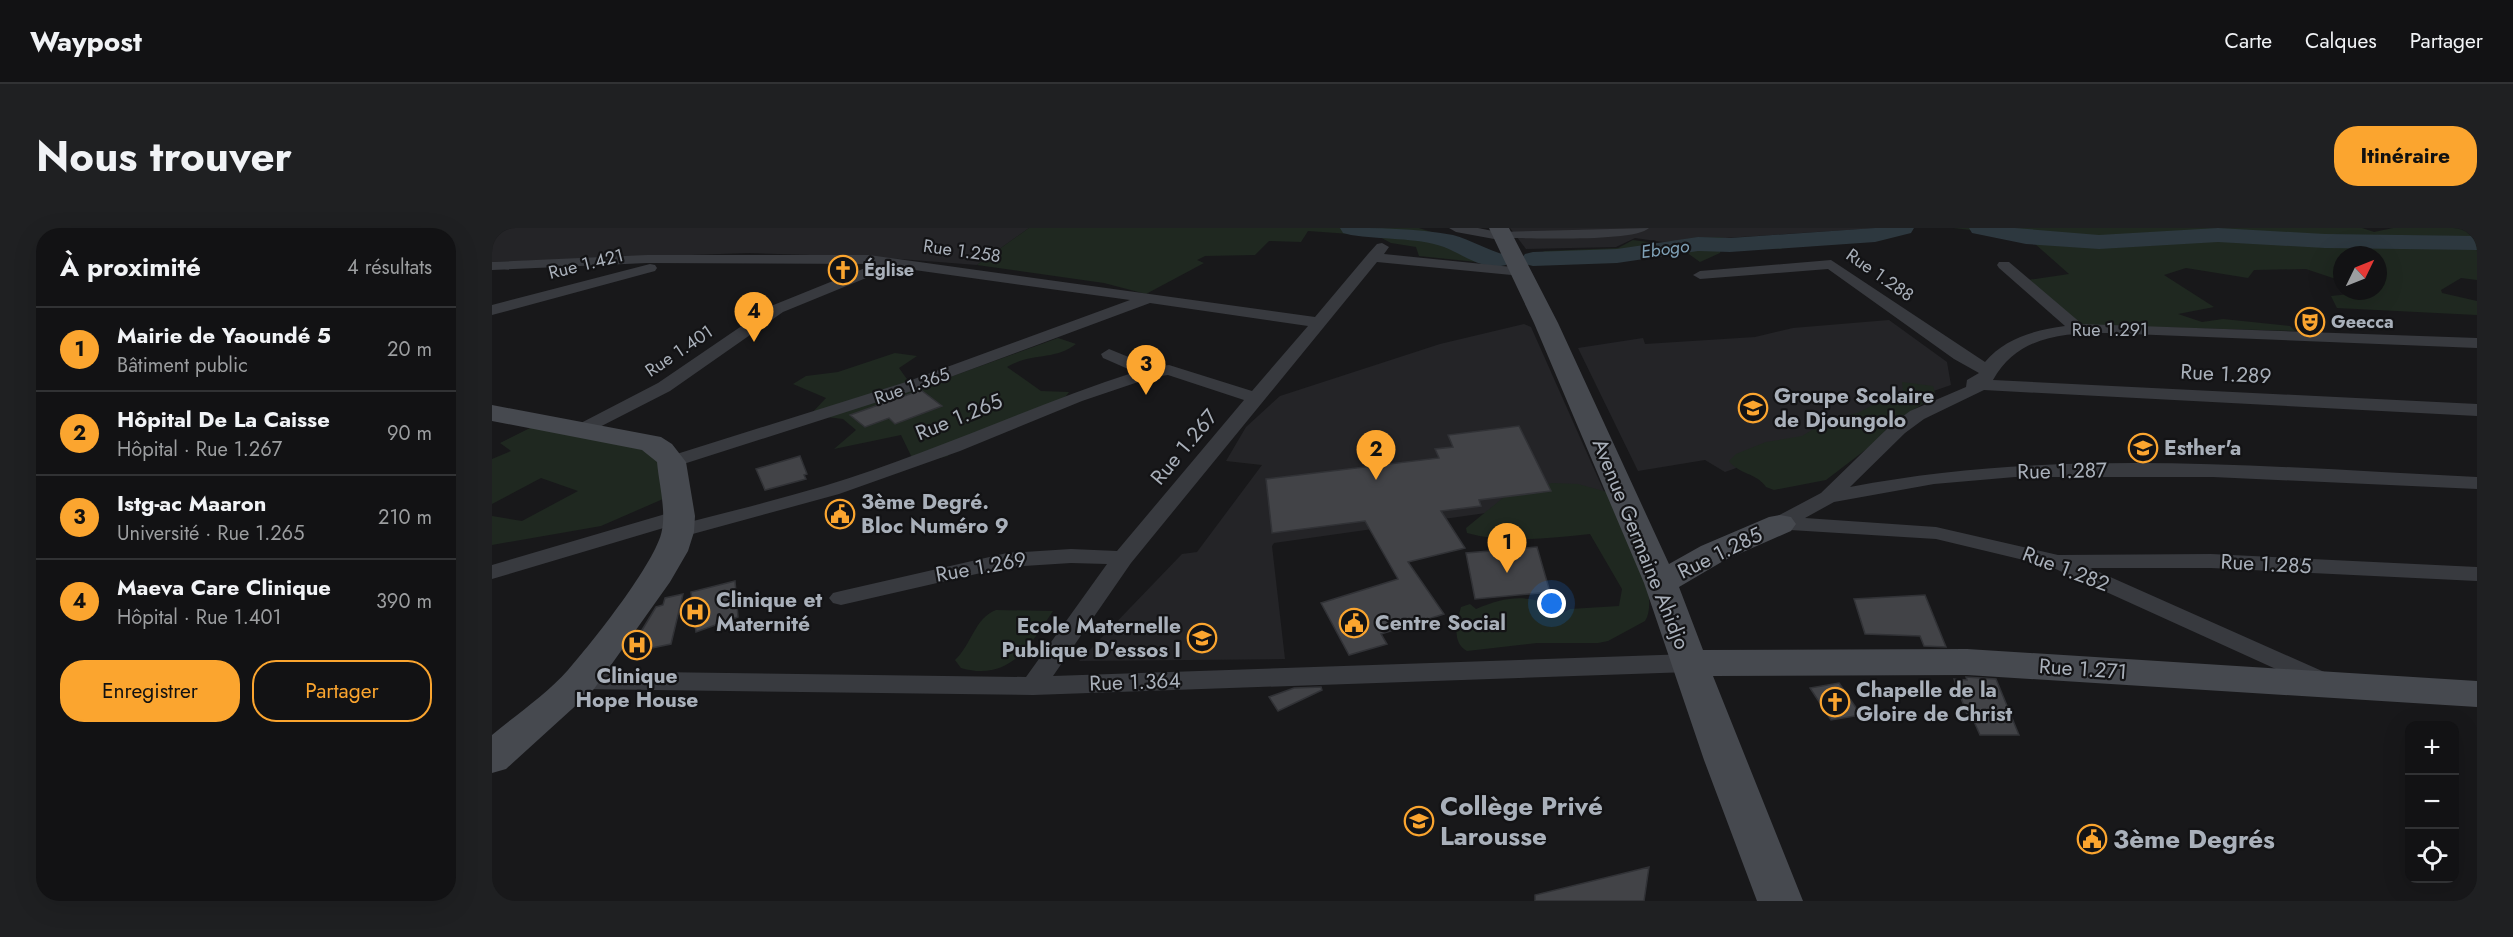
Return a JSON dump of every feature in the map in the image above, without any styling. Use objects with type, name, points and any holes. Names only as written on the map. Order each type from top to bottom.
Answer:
[{"type":"street","points":[[1456,228],[1502,233],[1611,233],[1642,228]]},
{"type":"street","name":"Avenue Germaine Ahidjo","points":[[1502,233],[1522,272],[1661,582],[1724,760],[1780,901]]},
{"type":"street","name":"Rue 1.267","points":[[1033,686],[1123,558],[1377,252],[1522,272]]},
{"type":"street","name":"Rue 1.258","points":[[492,266],[690,258],[870,259],[1317,322]]},
{"type":"street","name":"Rue 1.421","points":[[492,310],[690,258]]},
{"type":"street","name":"Rue 1.401","points":[[584,429],[664,387],[777,309],[894,261]]},
{"type":"street","name":"Rue 1.288","points":[[1700,275],[1831,264],[1960,355],[1987,370]]},
{"type":"street","points":[[2004,265],[2076,327]]},
{"type":"street","name":"Rue 1.365","points":[[671,462],[898,391],[1149,298]]},
{"type":"street","name":"Rue 1.291","points":[[1780,524],[1828,496],[1898,429],[1939,404],[1976,389],[1973,384],[1985,378],[1987,370],[2007,350],[2053,331],[2076,327],[2477,343]]},
{"type":"street","points":[[1109,354],[1151,372]]},
{"type":"street","name":"Rue 1.265","points":[[492,572],[678,524],[832,490],[953,447],[1076,397],[1151,372],[1169,370],[1255,398]]},
{"type":"street","name":"Rue 1.289","points":[[1973,384],[2477,410]]},
{"type":"street","points":[[492,413],[651,443],[662,450],[671,462],[678,524],[672,551],[658,575],[581,680],[492,758]]},
{"type":"street","name":"Rue 1.287","points":[[1828,496],[1947,476],[2009,472],[2147,469],[2477,483]]},
{"type":"street","name":"Rue 1.285","points":[[1661,582],[1713,553],[1780,524]]},
{"type":"street","name":"Rue 1.282","points":[[1780,524],[1875,527],[1936,533],[2056,561],[2332,686]]},
{"type":"street","name":"Rue 1.269","points":[[841,598],[1007,560],[1071,556],[1123,558]]},
{"type":"street","name":"Rue 1.285","points":[[2056,561],[2088,559],[2211,561],[2477,574]]},
{"type":"street","name":"Rue 1.271","points":[[1689,663],[1967,662],[2477,694]]},
{"type":"street","name":"Rue 1.364","points":[[581,680],[1033,686],[1689,663]]},
{"type":"shaded area","points":[[492,228],[1029,228],[977,265],[874,257],[748,253],[492,262]]},
{"type":"shaded area","points":[[1029,228],[1419,228],[1481,248],[1496,264],[1419,256],[1416,247],[1391,243],[1378,236],[1308,231],[1301,242],[1269,241],[1255,255],[1205,256],[1197,260],[1204,263],[1146,294],[1104,283],[977,265]]},
{"type":"shaded area","points":[[1510,228],[1878,228],[1663,242],[1635,238],[1616,247],[1526,249]]},
{"type":"shaded area","points":[[1879,228],[1913,228],[1883,237],[1860,240],[1793,241],[1781,249],[1745,246],[1721,249],[1720,253],[1700,262],[1686,252],[1568,262],[1533,256],[1545,251],[1618,248],[1633,240],[1662,244],[1692,238],[1728,239],[1868,233]]},
{"type":"shaded area","points":[[1953,228],[2362,228],[2374,232],[2393,228],[2477,228],[2477,280],[2461,278],[2441,290],[2442,293],[2477,301],[2477,315],[2337,308],[2333,300],[2387,300],[2387,246],[2333,246],[2333,278],[2306,269],[2254,270],[2248,278],[2186,268],[2164,275],[2214,307],[2178,314],[2202,322],[2223,319],[2290,326],[2295,331],[2076,325],[2053,316],[2028,280],[2069,274],[2034,243],[1997,233]]},
{"type":"shaded area","name":"Groupe Scolaire de Djoungolo","points":[[1889,320],[1947,362],[1951,385],[1922,395],[1849,428],[1725,472],[1705,460],[1638,471],[1578,348],[1643,338],[1645,344],[1755,337],[1793,328]]},
{"type":"shaded area","points":[[1524,324],[1531,327],[1606,496],[1274,543],[1272,546],[1285,659],[1079,661],[1182,554],[1197,552],[1262,465],[1226,461],[1246,427],[1280,396],[1440,344]]},
{"type":"shaded area","points":[[1058,338],[1076,344],[1059,353],[1025,359],[1007,367],[1041,391],[1069,392],[1066,396],[1006,430],[953,447],[948,456],[915,464],[901,435],[834,449],[856,430],[843,419],[810,415],[826,398],[793,384],[806,376],[838,372],[895,353],[917,356],[899,368],[909,382],[928,385]]},
{"type":"shaded area","points":[[1902,382],[1933,386],[1935,393],[1926,406],[1923,404],[1888,425],[1881,438],[1826,480],[1774,490],[1737,469],[1729,461],[1736,454],[1766,442],[1802,436],[1830,419],[1858,413],[1880,401],[1899,397],[1903,391]]},
{"type":"shaded area","points":[[534,426],[642,445],[659,460],[663,499],[601,526],[492,545],[492,516],[522,521],[578,491],[541,478],[492,504],[492,459],[511,451],[500,443]]},
{"type":"shaded area","points":[[1552,483],[1578,484],[1618,495],[1646,577],[1649,610],[1645,621],[1608,641],[1598,643],[1537,643],[1467,651],[1459,642],[1456,631],[1461,607],[1470,604],[1476,609],[1499,601],[1521,598],[1541,602],[1563,613],[1570,609],[1619,606],[1622,589],[1590,534],[1513,539],[1467,533],[1466,528],[1504,497]]},
{"type":"shaded area","points":[[996,610],[1053,611],[1036,637],[1016,658],[1005,665],[992,670],[978,671],[961,668],[955,660],[983,619]]},
{"type":"building","points":[[921,390],[942,406],[895,424],[889,418],[865,427],[850,415]]},
{"type":"building","points":[[1519,426],[1551,491],[1479,500],[1481,506],[1441,511],[1465,548],[1408,562],[1444,614],[1381,634],[1387,644],[1349,655],[1321,603],[1398,579],[1365,521],[1272,533],[1266,479],[1439,458],[1435,449],[1453,447],[1448,435]]},
{"type":"building","points":[[800,456],[807,474],[804,475],[806,479],[765,490],[756,469]]},
{"type":"building","points":[[1537,547],[1550,592],[1475,599],[1466,553]]},
{"type":"building","points":[[735,581],[738,617],[696,632],[691,592]]},
{"type":"building","points":[[683,594],[671,644],[628,653],[656,607],[663,605],[665,598]]},
{"type":"building","points":[[1925,595],[1946,647],[1924,646],[1920,636],[1865,634],[1854,599]]},
{"type":"building","points":[[1966,677],[1996,679],[2019,735],[1980,735],[1972,717],[1968,717],[1954,679],[1967,680]]},
{"type":"building","name":"Chapelle de la Gloire de Christ","points":[[1839,683],[1861,715],[1831,720],[1810,688]]},
{"type":"building","points":[[1321,687],[1322,690],[1278,711],[1269,697],[1294,688]]},
{"type":"building","points":[[1649,867],[1644,901],[1535,901],[1535,895]]},
{"type":"waterway","name":"Ebogo","points":[[1351,228],[1445,240],[1497,260]]},
{"type":"waterway","name":"Ebogo","points":[[1533,259],[1617,256],[1698,244],[1730,245],[1787,239],[1875,235],[1903,228]]},
{"type":"waterway","name":"Ebogo","points":[[1980,228],[2026,237],[2099,242],[2218,235],[2325,241],[2477,243]]},
{"type":"place","name":"Église","points":[[843,270]]},
{"type":"place","name":"Geecca","points":[[2310,322]]},
{"type":"place","name":"Maeva Care Clinique","points":[[754,342]]},
{"type":"place","name":"Istg-ac Maaron","points":[[1146,395]]},
{"type":"place","name":"Groupe Scolaire de Djoungolo","points":[[1753,408]]},
{"type":"place","name":"Esther'a","points":[[2143,448]]},
{"type":"place","name":"Hôpital De La Caisse","points":[[1376,480]]},
{"type":"place","name":"3ème Degré. Bloc Numéro 9","points":[[840,514]]},
{"type":"place","name":"Mairie de Yaoundé 5","points":[[1507,573]]},
{"type":"place","name":"Clinique et Maternité","points":[[695,612]]},
{"type":"place","name":"Centre Social","points":[[1354,623]]},
{"type":"place","name":"Ecole Maternelle Publique D'essos I","points":[[1202,638]]},
{"type":"place","name":"Clinique Hope House","points":[[637,645]]},
{"type":"place","name":"Chapelle de la Gloire de Christ","points":[[1835,702]]},
{"type":"place","name":"Collège Privé Larousse","points":[[1419,821]]},
{"type":"place","name":"3ème Degrés","points":[[2092,839]]}]
